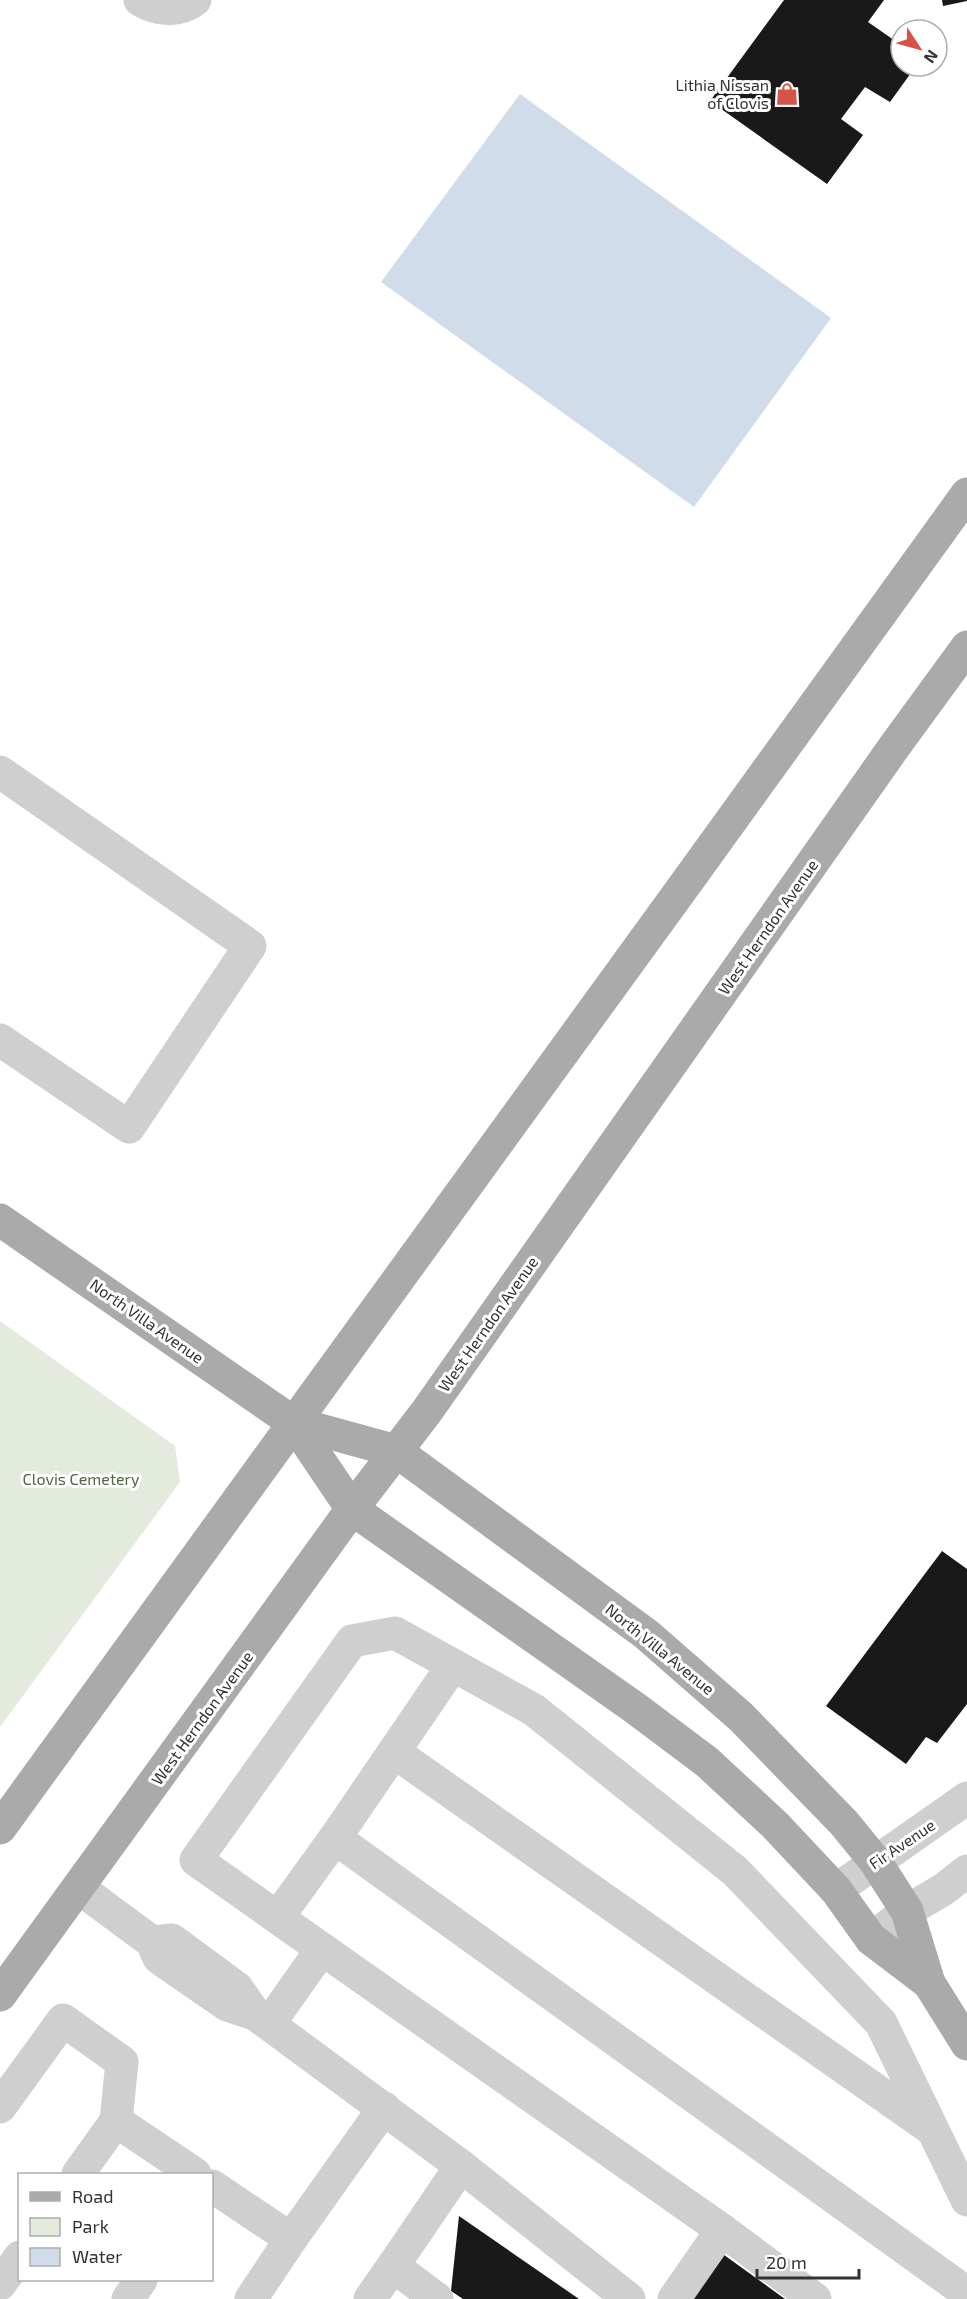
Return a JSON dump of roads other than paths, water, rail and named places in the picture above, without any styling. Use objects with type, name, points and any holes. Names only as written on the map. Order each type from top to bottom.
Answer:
[{"type":"main road","points":[[0,1828],[240,1501],[294,1423],[967,494]]},
{"type":"main road","name":"West Herndon Avenue","points":[[0,1995],[396,1450],[967,647]]},
{"type":"main road","name":"North Villa Avenue","points":[[0,1220],[294,1423],[396,1450],[646,1634],[741,1717],[844,1823],[875,1861],[907,1911],[929,1983],[965,2035]]},
{"type":"main road","name":"North Villa Avenue","points":[[294,1423],[352,1509],[626,1701],[706,1762],[775,1825],[837,1890],[870,1939],[929,1983]]},
{"type":"street","points":[[140,0],[152,7],[186,4]]},
{"type":"street","points":[[0,772],[250,946],[129,1127],[1,1042]]},
{"type":"street","points":[[815,2299],[722,2230],[195,1860],[352,1641],[395,1634],[534,1710],[735,1871],[881,2023],[967,2200]]},
{"type":"street","points":[[278,1917],[453,1665]]},
{"type":"street","points":[[394,1752],[933,2130]]},
{"type":"street","name":"Fir Avenue","points":[[837,1890],[967,1797]]},
{"type":"street","points":[[335,1838],[967,2293]]},
{"type":"street","points":[[870,1939],[967,1871]]},
{"type":"street","points":[[79,1888],[152,1942],[159,1958],[227,2005],[262,2019],[461,2166],[629,2299]]},
{"type":"street","points":[[262,2019],[322,1949]]},
{"type":"street","points":[[0,2107],[63,2019],[122,2062],[116,2121],[79,2173]]},
{"type":"street","points":[[251,2299],[384,2108]]},
{"type":"street","points":[[116,2121],[192,2173]]},
{"type":"street","points":[[370,2299],[461,2166]]},
{"type":"street","points":[[213,2187],[291,2239]]},
{"type":"street","points":[[674,2299],[722,2230]]},
{"type":"street","points":[[0,2284],[18,2260]]},
{"type":"street","points":[[393,2266],[436,2299]]},
{"type":"street","points":[[128,2299],[140,2281]]},
{"type":"water","points":[[520,94],[831,318],[694,507],[381,282]]},
{"type":"place","name":"Lithia Nissan of Clovis","points":[[787,94]]},
{"type":"park label","name":"Clovis Cemetery","points":[[81,1479]]}]
